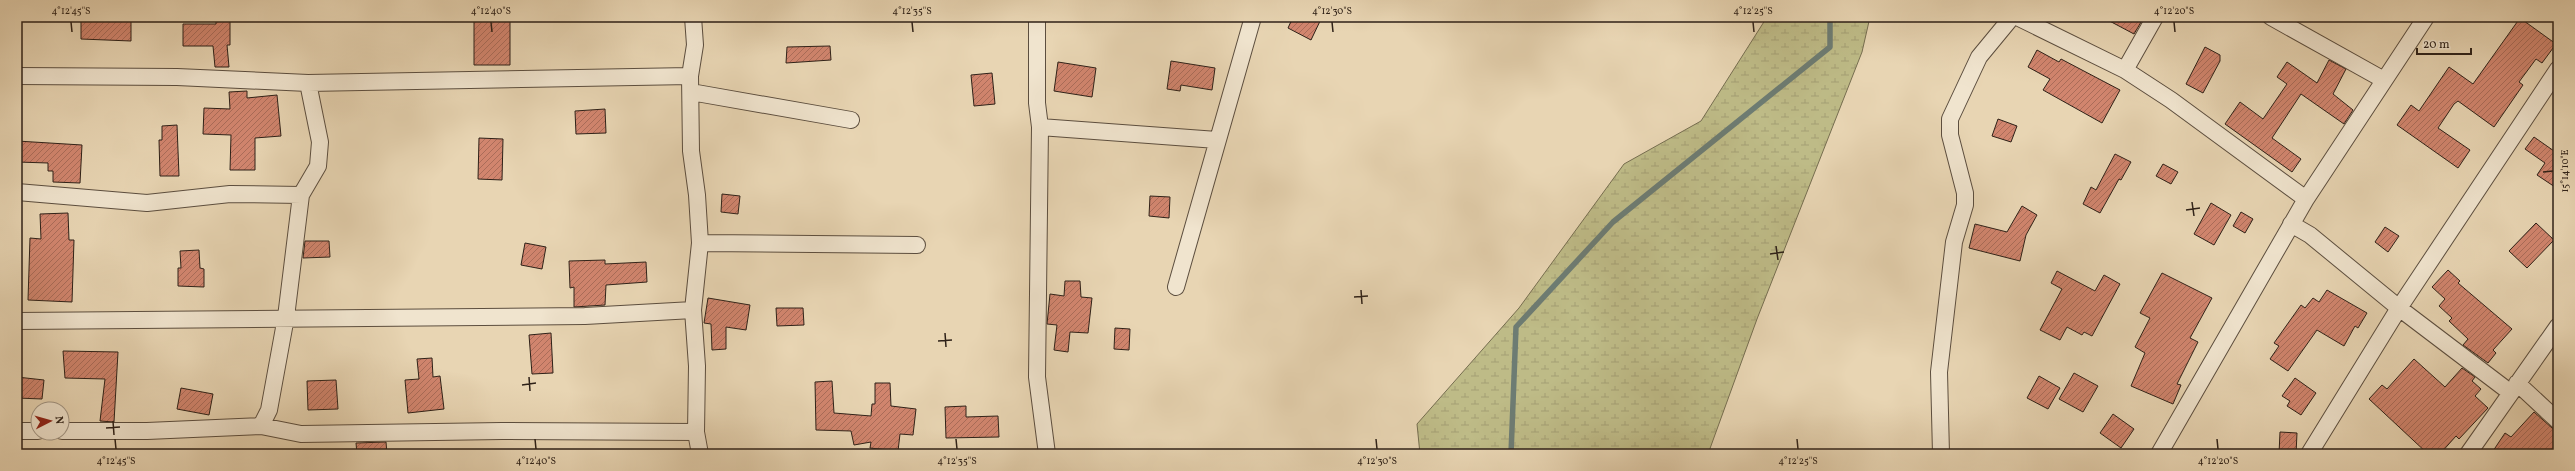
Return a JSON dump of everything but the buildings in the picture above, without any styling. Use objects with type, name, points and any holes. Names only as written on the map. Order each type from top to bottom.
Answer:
[{"type":"street","points":[[693,17],[695,45],[690,84],[691,151],[697,195],[700,243],[693,310],[697,366],[696,432],[700,454]]},
{"type":"street","points":[[1037,17],[1037,103],[1040,127],[1037,377],[1047,454]]},
{"type":"street","points":[[1176,288],[1253,17]]},
{"type":"street","points":[[1941,454],[1939,372],[1954,242],[1965,205],[1965,193],[1950,135],[1950,120],[1979,57],[2012,17]]},
{"type":"street","points":[[2017,17],[2125,70],[2171,100],[2306,199]]},
{"type":"street","points":[[2125,70],[2155,17]]},
{"type":"street","points":[[2271,17],[2384,80]]},
{"type":"street","points":[[2160,454],[2306,199],[2426,17]]},
{"type":"street","points":[[2310,454],[2399,308],[2558,69]]},
{"type":"street","points":[[17,76],[184,78],[308,83],[690,84],[851,120]]},
{"type":"street","points":[[261,426],[269,410],[286,318],[300,195],[318,166],[320,142],[308,83]]},
{"type":"street","points":[[1040,127],[1217,140]]},
{"type":"street","points":[[17,192],[147,202],[230,194],[300,195]]},
{"type":"street","points":[[2291,224],[2310,235],[2399,308],[2514,388],[2558,421]]},
{"type":"street","points":[[700,243],[917,245]]},
{"type":"street","points":[[17,321],[586,316],[693,310]]},
{"type":"street","points":[[2468,454],[2558,326]]},
{"type":"street","points":[[70,431],[147,432],[261,426],[301,434],[502,431],[696,432]]},
{"type":"street","points":[[17,431],[30,431]]},
{"type":"green space","points":[[1767,17],[1870,17],[1862,52],[1757,319],[1708,454],[1420,454],[1417,424],[1519,308],[1624,164],[1701,121]]},
{"type":"waterway","points":[[1511,454],[1516,327],[1613,222],[1830,47],[1830,17]]}]
